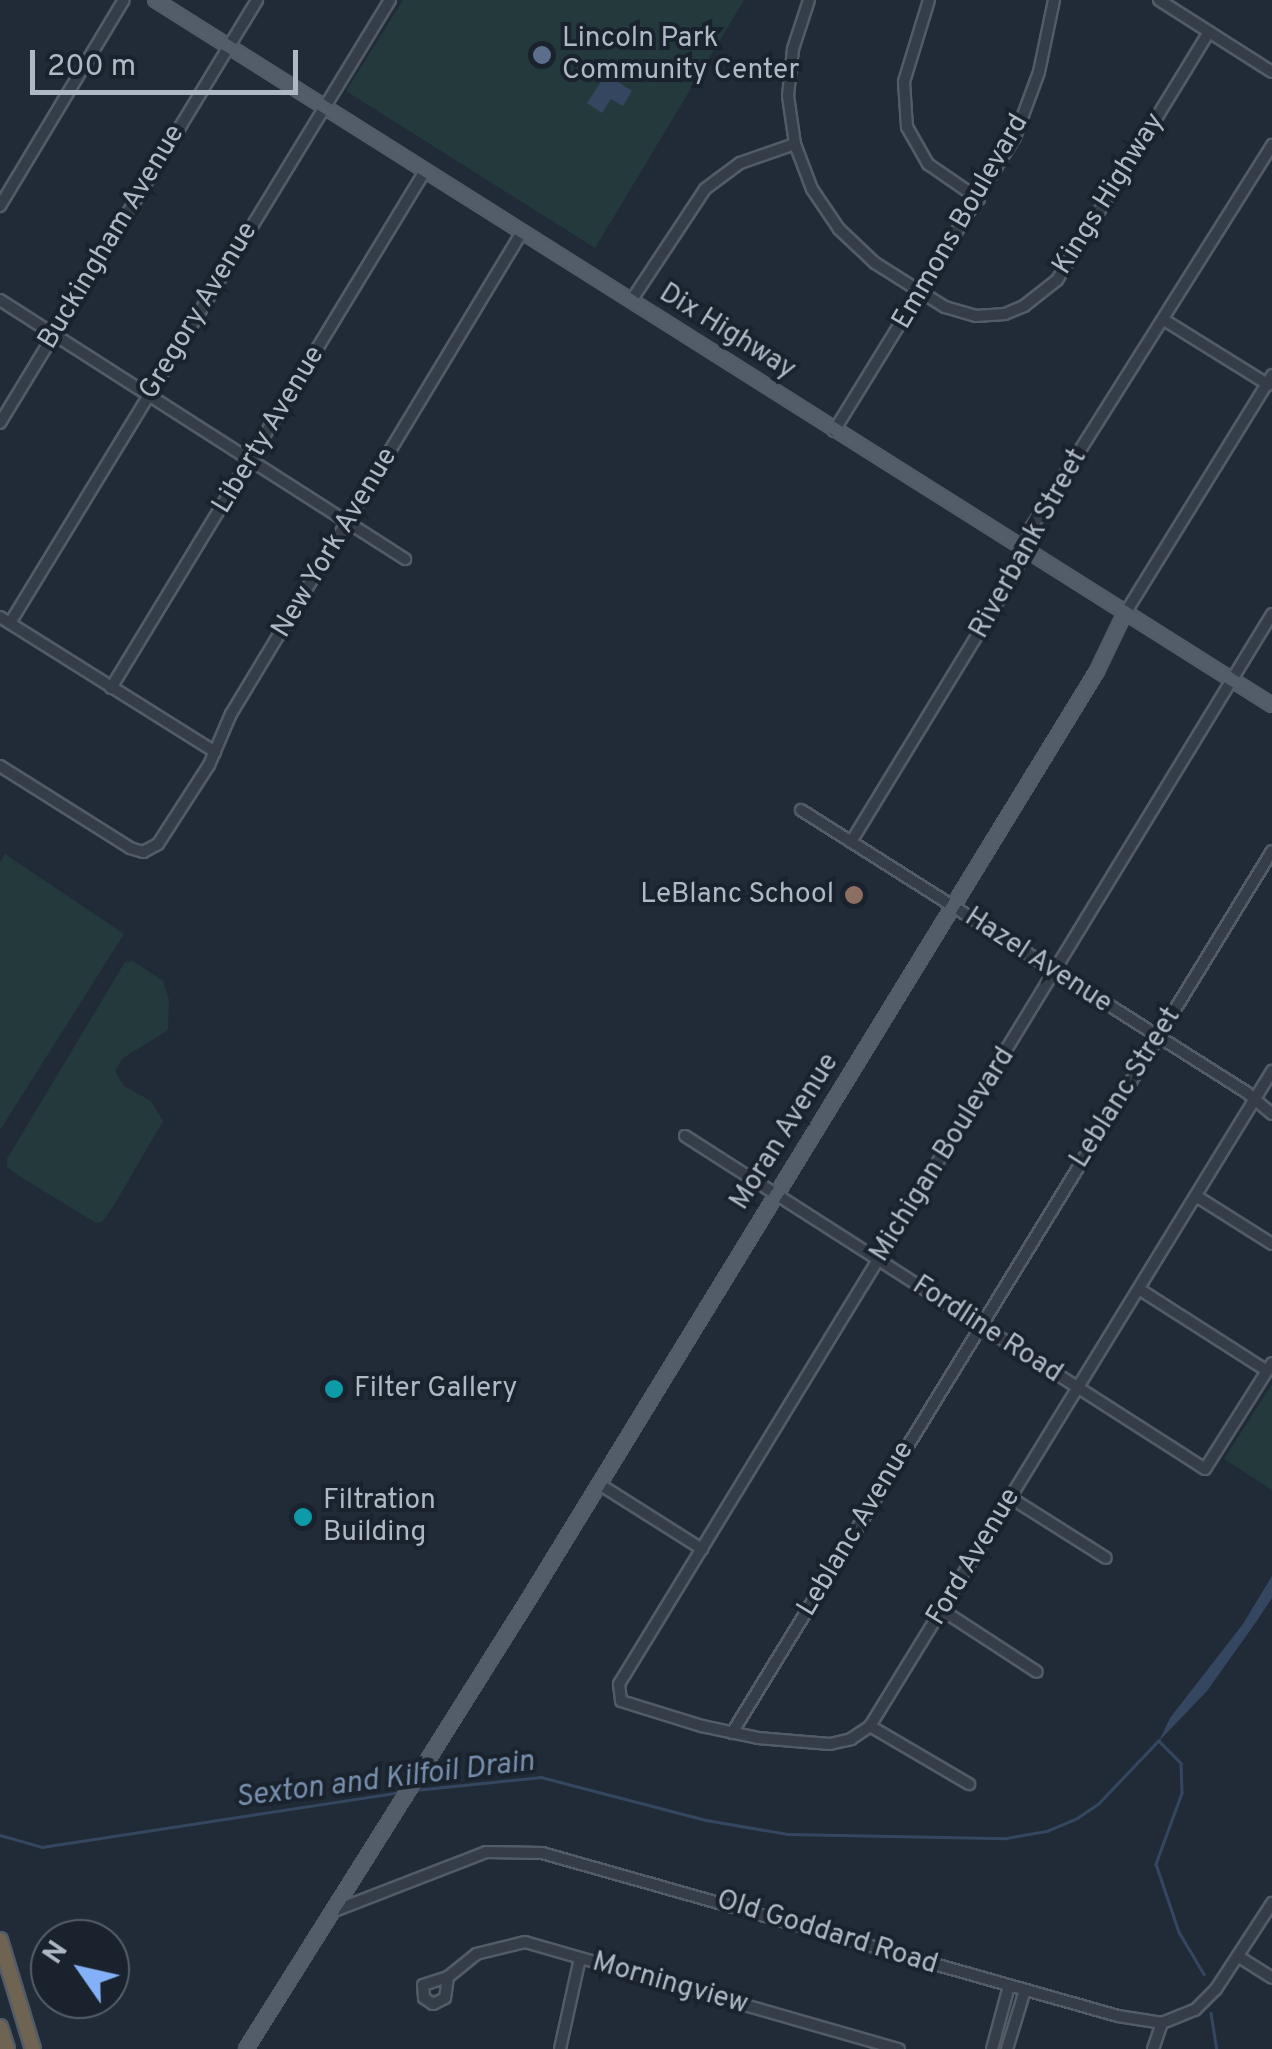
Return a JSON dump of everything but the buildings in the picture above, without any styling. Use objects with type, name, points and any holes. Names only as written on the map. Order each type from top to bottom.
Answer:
[{"type":"highway","points":[[0,1940],[33,2049]]},
{"type":"highway","points":[[0,2027],[6,2049]]},
{"type":"main road","name":"Dix Highway","points":[[155,0],[1272,705]]},
{"type":"main road","name":"Moran Avenue","points":[[246,2049],[402,1805],[1100,666],[1124,615]]},
{"type":"street","points":[[0,206],[124,0]]},
{"type":"street","name":"Buckingham Avenue","points":[[0,424],[257,0]]},
{"type":"street","name":"Gregory Avenue","points":[[5,620],[148,396],[390,0]]},
{"type":"street","name":"Kings Highway","points":[[809,0],[790,68],[789,111],[795,144],[812,189],[839,229],[876,263],[954,311],[986,316],[1024,306],[1047,291],[1209,32]]},
{"type":"street","points":[[929,0],[904,82],[907,128],[928,164],[979,199]]},
{"type":"street","name":"Emmons Boulevard","points":[[834,430],[923,293],[1024,116],[1054,0]]},
{"type":"street","points":[[1159,0],[1272,72]]},
{"type":"street","points":[[631,301],[706,189],[740,163],[795,144]]},
{"type":"street","name":"Riverbank Street","points":[[851,842],[1016,572],[1032,528],[1272,145]]},
{"type":"street","name":"Liberty Avenue","points":[[112,688],[425,171]]},
{"type":"street","name":"New York Avenue","points":[[0,766],[130,848],[147,851],[161,840],[215,752],[231,714],[522,232]]},
{"type":"street","points":[[0,300],[405,559]]},
{"type":"street","points":[[1164,320],[1270,382]]},
{"type":"street","name":"Moran Avenue","points":[[1124,615],[1270,382]]},
{"type":"street","name":"Michigan Boulevard","points":[[732,1733],[627,1705],[618,1696],[619,1684],[1272,614]]},
{"type":"street","points":[[5,620],[215,752]]},
{"type":"street","name":"Hazel Avenue","points":[[802,810],[1272,1114]]},
{"type":"street","name":"Leblanc Street","points":[[980,1325],[1272,851]]},
{"type":"street","name":"Ford Avenue","points":[[870,1726],[1272,1070]]},
{"type":"street","name":"Fordline Road","points":[[684,1136],[1205,1469],[1270,1367]]},
{"type":"street","points":[[1196,1196],[1272,1244]]},
{"type":"street","points":[[1139,1289],[1270,1367]]},
{"type":"street","name":"Leblanc Avenue","points":[[732,1733],[980,1325]]},
{"type":"street","points":[[599,1484],[702,1549]]},
{"type":"street","points":[[1011,1498],[1106,1558]]},
{"type":"street","points":[[942,1610],[1038,1672]]},
{"type":"street","points":[[732,1733],[830,1744],[850,1739],[870,1726],[969,1784]]},
{"type":"street","name":"Old Goddard Road","points":[[334,1910],[474,1855],[498,1850],[542,1853],[1008,1986],[1118,2016],[1162,2023]]},
{"type":"street","points":[[1153,2049],[1162,2023],[1198,2007],[1238,1957],[1272,1903]]},
{"type":"street","name":"Morningview","points":[[448,1977],[476,1954],[511,1943],[542,1946],[899,2049]]},
{"type":"street","points":[[1238,1957],[1272,1978]]},
{"type":"street","points":[[560,2049],[580,1958]]},
{"type":"street","points":[[992,2049],[1008,1986]]},
{"type":"street","points":[[1007,2049],[1025,1990]]},
{"type":"street","points":[[997,2030],[1013,2033]]},
{"type":"green space","points":[[403,0],[744,0],[595,248],[346,91]]},
{"type":"green space","points":[[5,854],[124,934],[0,1130],[0,862]]},
{"type":"green space","points":[[133,961],[163,981],[169,1000],[168,1030],[123,1058],[115,1071],[124,1086],[151,1101],[163,1121],[114,1205],[102,1222],[96,1223],[16,1174],[7,1167],[7,1159],[125,962]]},
{"type":"green space","points":[[1272,1384],[1272,1490],[1224,1459]]},
{"type":"water","points":[[606,74],[632,91],[623,106],[611,99],[602,113],[587,103]]},
{"type":"water","points":[[1272,1576],[1272,1598],[1256,1622],[1207,1691],[1159,1741],[1170,1718],[1243,1624]]},
{"type":"waterway","name":"Sexton and Kilfoil Drain","points":[[415,1790],[541,1777],[706,1820],[788,1834],[1006,1838],[1047,1831],[1077,1818],[1098,1804],[1159,1740]]},
{"type":"waterway","points":[[1160,1742],[1181,1763],[1182,1793],[1156,1864],[1179,1932],[1204,1974]]},
{"type":"waterway","name":"Sexton and Kilfoil Drain","points":[[0,1835],[42,1847],[402,1792]]},
{"type":"waterway","points":[[1211,2013],[1217,2049]]},
{"type":"place","name":"Lincoln Park Community Center","points":[[542,55]]},
{"type":"place","name":"LeBlanc School","points":[[854,895]]},
{"type":"place","name":"Filter Gallery","points":[[334,1389]]},
{"type":"place","name":"Filtration Building","points":[[303,1517]]}]
